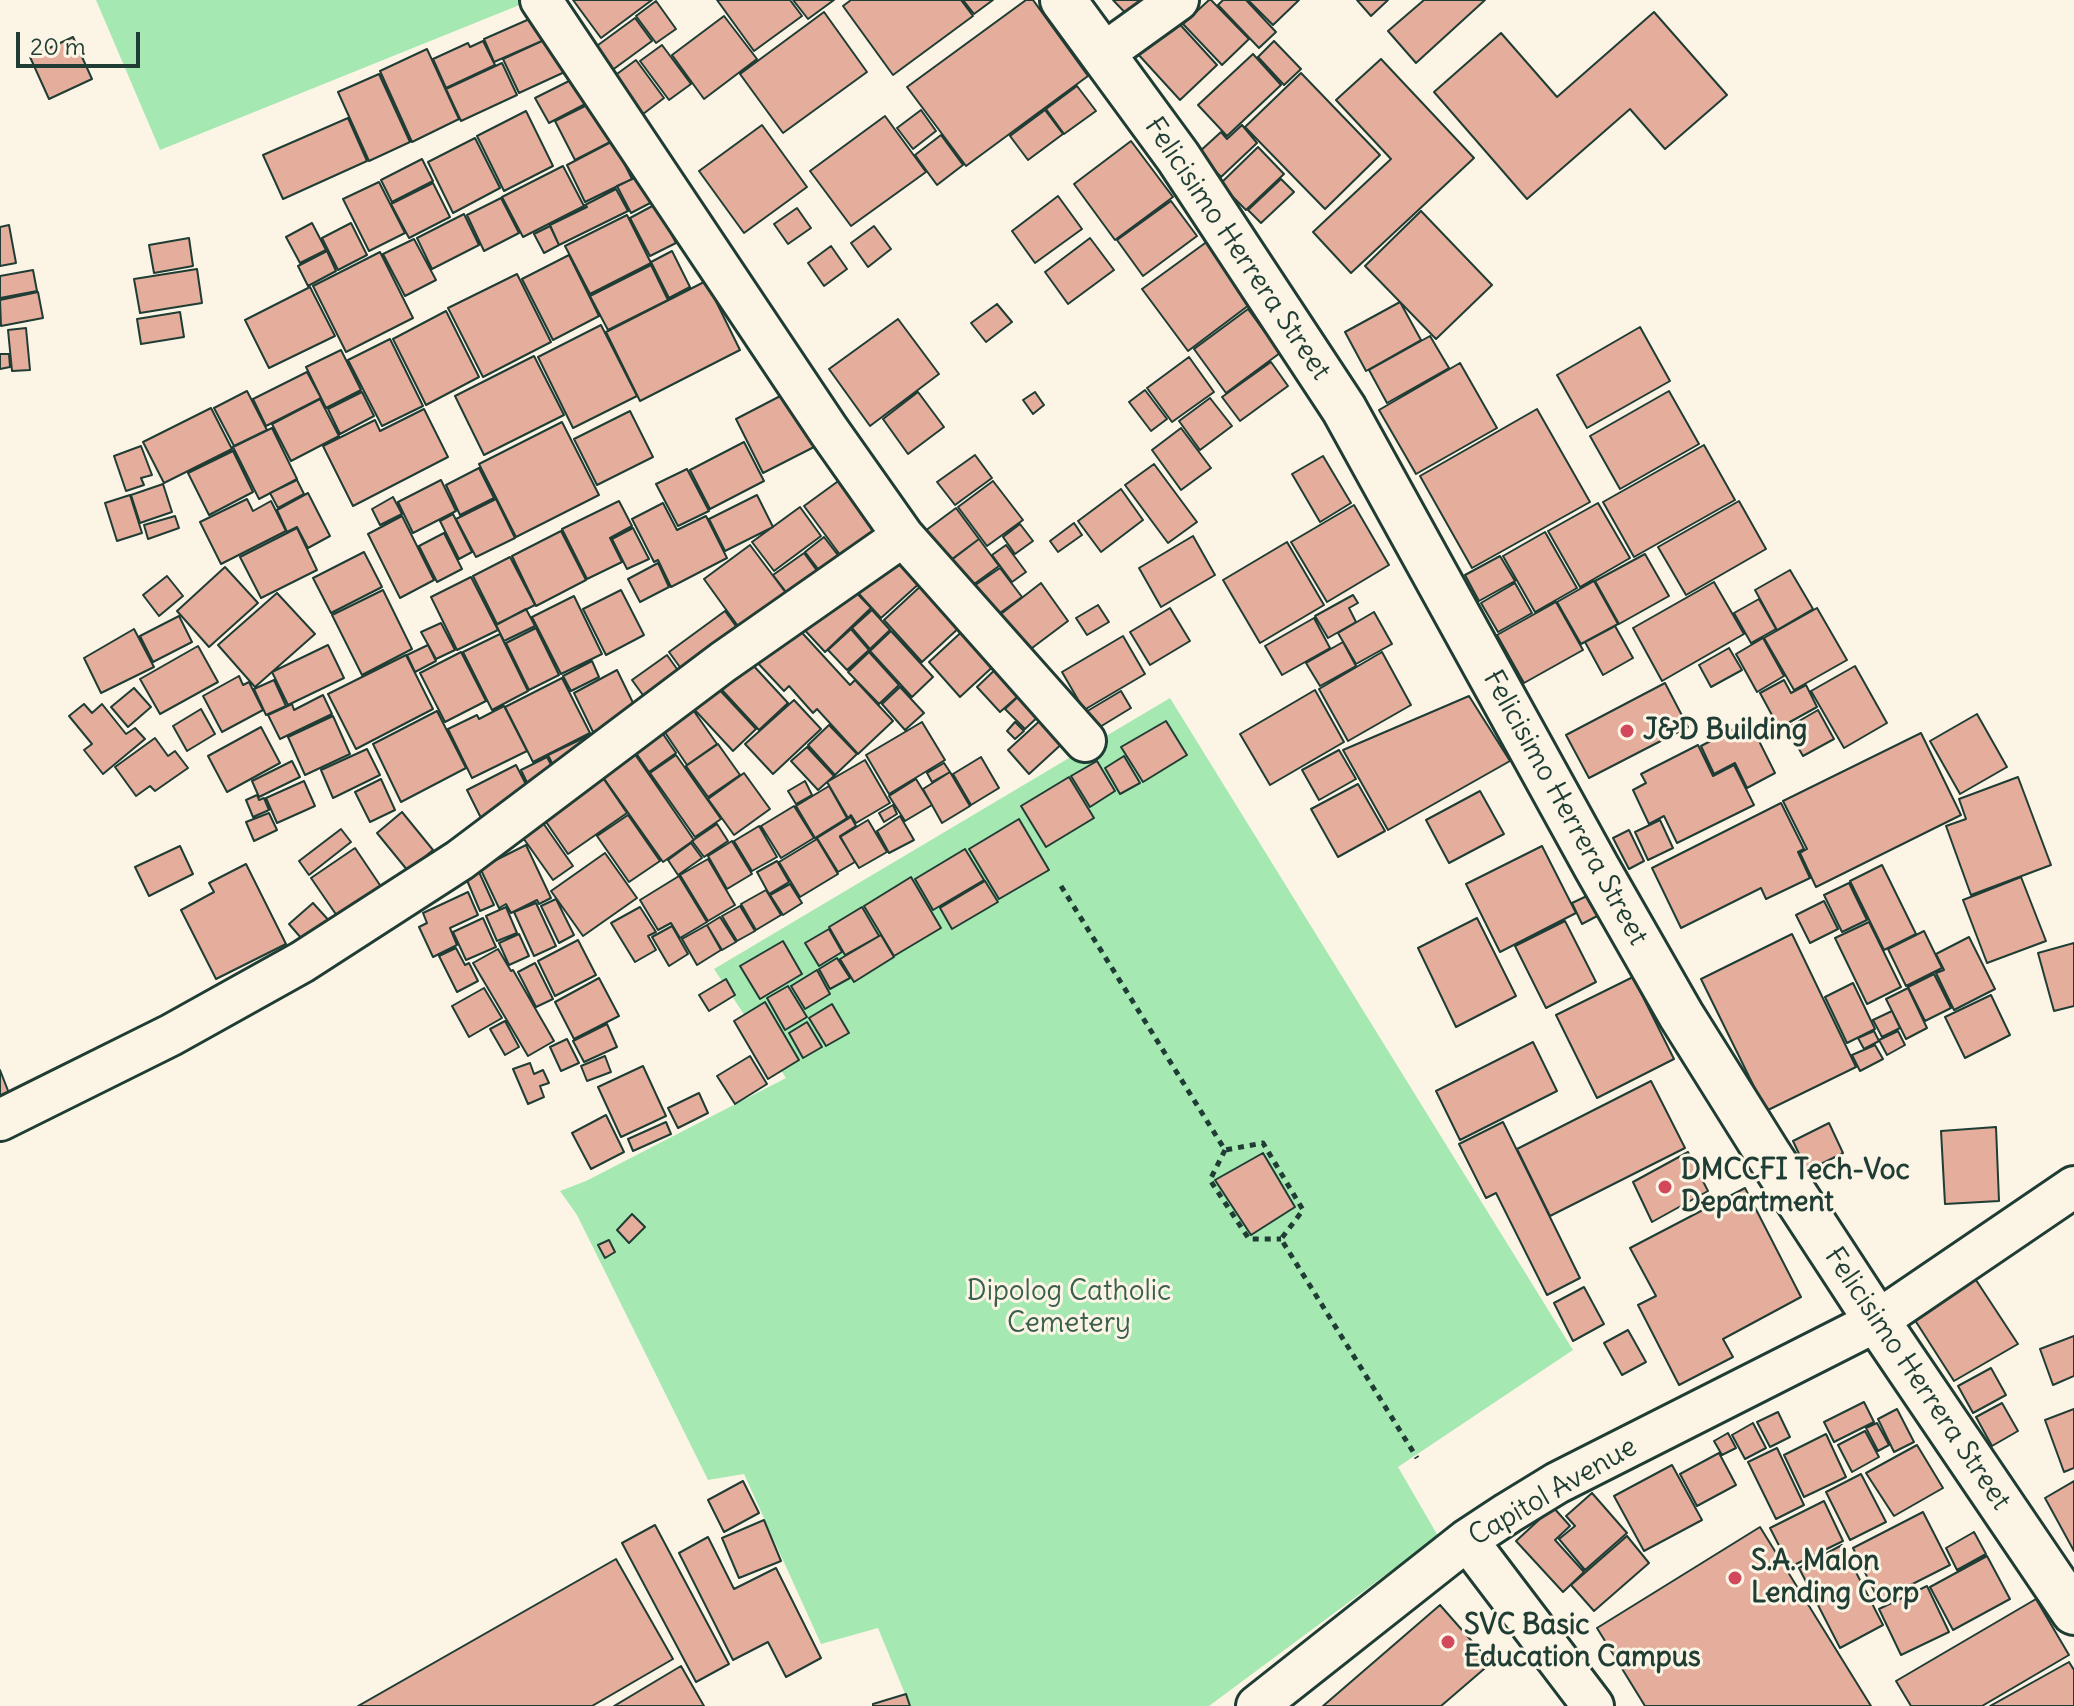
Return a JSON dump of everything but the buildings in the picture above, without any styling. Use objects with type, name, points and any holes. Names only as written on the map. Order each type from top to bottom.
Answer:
[{"type":"street","points":[[541,0],[829,431],[903,536],[1085,741]]},
{"type":"street","name":"Felicisimo Herrera Street","points":[[1063,0],[1178,157],[1344,409],[1681,1015],[1877,1321],[2074,1612]]},
{"type":"street","points":[[1103,54],[1178,0]]},
{"type":"street","points":[[0,1120],[171,1035],[302,962],[460,860],[723,662],[903,536]]},
{"type":"street","name":"Capitol Avenue","points":[[1257,1706],[1467,1540],[1557,1483],[1877,1321],[2074,1187]]},
{"type":"street","points":[[1467,1540],[1593,1706]]},
{"type":"path","points":[[1061,886],[1225,1150]]},
{"type":"path","points":[[1225,1150],[1263,1143],[1303,1210],[1281,1239]]},
{"type":"path","points":[[1225,1150],[1210,1180],[1249,1239],[1281,1239]]},
{"type":"path","points":[[1281,1239],[1417,1458]]},
{"type":"green space","points":[[96,0],[532,0],[160,150]]},
{"type":"green space","name":"Dipolog Catholic Cemetery","points":[[1170,698],[1573,1350],[1398,1467],[1438,1536],[1209,1706],[910,1706],[878,1628],[821,1644],[744,1474],[708,1480],[577,1215],[560,1191],[586,1181],[786,1078],[714,969]]},
{"type":"place","name":"J&D Building","points":[[1627,731]]},
{"type":"place","name":"DMCCFI Tech-Voc Department","points":[[1665,1187]]},
{"type":"place","name":"S.A. Malon Lending Corp","points":[[1735,1578]]},
{"type":"place","name":"SVC Basic Education Campus","points":[[1448,1642]]}]
